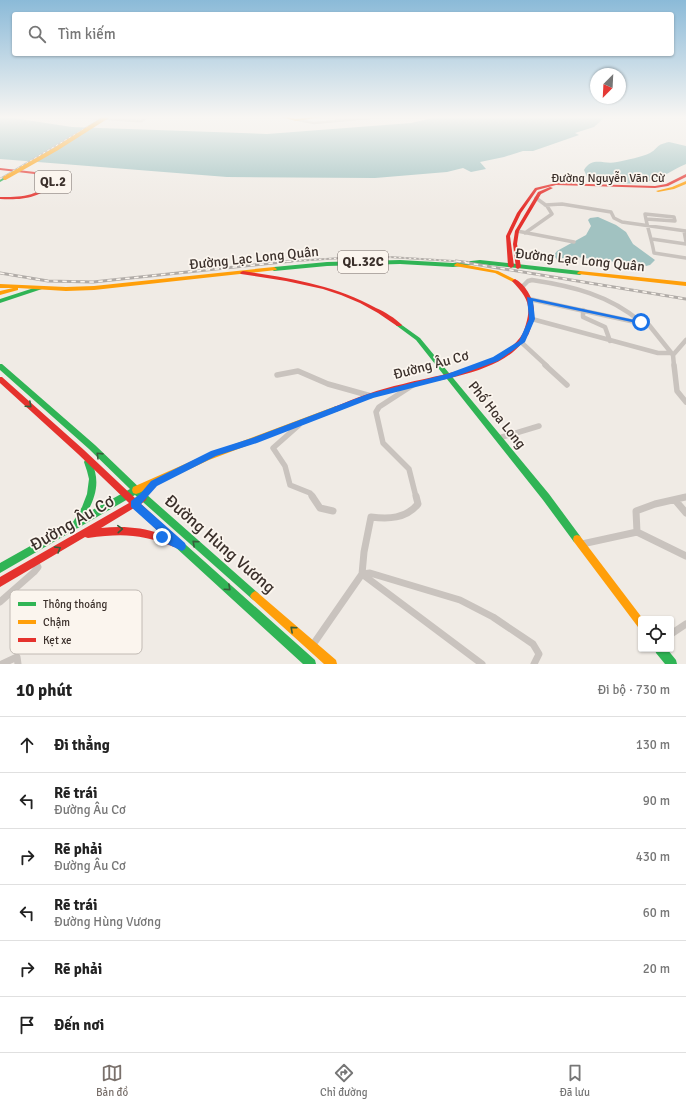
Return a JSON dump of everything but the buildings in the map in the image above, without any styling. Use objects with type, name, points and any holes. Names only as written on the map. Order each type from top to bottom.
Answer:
[{"type":"main road","name":"QL.2","points":[[2,179],[53,147]]},
{"type":"main road","name":"QL.2","points":[[2,179],[59,147]]},
{"type":"main road","name":"QL.2","points":[[0,169],[44,174],[50,176],[53,181],[49,187],[34,194],[14,199],[0,198]]},
{"type":"main road","name":"Đường Nguyễn Văn Cừ","points":[[518,267],[515,244],[517,231],[522,214],[533,191],[544,185],[563,184],[655,187],[666,185],[686,175]]},
{"type":"main road","name":"Đường Nguyễn Văn Cừ","points":[[511,266],[507,240],[510,229],[540,192],[553,187],[651,191],[667,189],[685,183]]},
{"type":"main road","name":"Đường Lạc Long Quân","points":[[0,294],[19,289],[100,288],[242,272],[362,262],[453,265],[480,262],[686,284]]},
{"type":"main road","points":[[453,265],[477,268],[502,274],[522,287],[532,308],[532,319],[521,342]]},
{"type":"main road","name":"Phố Hoa Long","points":[[242,272],[317,284],[365,302],[386,315],[418,339],[499,438],[582,544],[638,620]]},
{"type":"main road","name":"Đường Lạc Long Quân","points":[[0,285],[40,288]]},
{"type":"main road","points":[[0,301],[40,288]]},
{"type":"main road","name":"Đường Âu Cơ","points":[[0,568],[136,490],[214,454],[254,441],[371,396],[449,377],[495,359],[521,342]]},
{"type":"main road","name":"Đường Hùng Vương","points":[[0,366],[80,437],[143,497],[332,664]]},
{"type":"main road","name":"Đường Hùng Vương","points":[[0,379],[81,452],[126,497],[311,664]]},
{"type":"main road","points":[[75,526],[87,508],[95,484],[92,470],[81,452]]},
{"type":"main road","name":"Đường Âu Cơ","points":[[0,582],[134,504],[143,497],[154,483]]},
{"type":"main road","points":[[81,535],[115,529],[131,529],[152,533],[182,546]]},
{"type":"main road","points":[[662,652],[672,664]]},
{"type":"street","points":[[525,232],[552,214],[545,205],[536,198]]},
{"type":"street","points":[[545,205],[562,204],[611,212],[614,218],[619,221],[685,231],[686,243],[652,239]]},
{"type":"street","points":[[646,219],[675,221],[673,216],[645,214],[646,219],[652,239],[654,252]]},
{"type":"street","points":[[517,231],[574,242]]},
{"type":"street","points":[[648,252],[686,258]]},
{"type":"street","points":[[522,287],[528,281],[532,280],[595,294],[618,304],[641,322]]},
{"type":"street","points":[[529,299],[648,324],[672,354],[678,391],[686,402]]},
{"type":"street","points":[[583,310],[583,317],[606,327],[610,340]]},
{"type":"street","points":[[532,319],[662,354],[672,354],[686,340]]},
{"type":"street","points":[[521,342],[567,385]]},
{"type":"street","points":[[277,375],[298,371],[328,384],[371,396]]},
{"type":"street","points":[[312,646],[362,574],[364,552],[371,516],[381,518],[409,514],[414,511],[418,504],[408,469],[383,443],[376,412],[379,407],[413,385]]},
{"type":"street","points":[[301,423],[273,448],[285,466],[290,485],[310,493],[320,508],[333,511]]},
{"type":"street","points":[[499,438],[539,426]]},
{"type":"street","points":[[637,532],[636,512],[655,504],[686,497]]},
{"type":"street","points":[[675,500],[686,513]]},
{"type":"street","points":[[582,544],[637,532],[686,556]]},
{"type":"street","points":[[14,590],[38,567],[35,562]]},
{"type":"street","points":[[362,574],[482,664]]},
{"type":"street","points":[[362,574],[375,574],[460,600],[493,617],[533,644],[539,654],[534,664]]},
{"type":"street","points":[[0,602],[10,593]]},
{"type":"street","points":[[674,632],[686,624]]},
{"type":"street","points":[[2,664],[17,657],[18,664]]},
{"type":"water","points":[[0,147],[545,147],[533,151],[523,151],[480,162],[486,169],[471,172],[463,168],[447,172],[375,178],[227,177],[0,159]]},
{"type":"water","points":[[657,147],[686,147],[686,164],[664,176],[643,183],[602,182],[588,179],[584,170],[591,163],[612,163],[643,156],[653,151]]},
{"type":"water","points":[[598,217],[616,225],[626,232],[633,244],[655,260],[650,265],[646,266],[569,256],[557,260],[554,255],[557,251],[586,235],[591,226],[588,220],[590,218]]},
{"type":"railway","points":[[0,179],[54,147]]},
{"type":"railway","points":[[288,261],[373,256],[458,261]]},
{"type":"railway","points":[[0,273],[48,281],[93,282],[288,261]]},
{"type":"railway","points":[[279,262],[288,261]]},
{"type":"railway","points":[[288,261],[292,261]]},
{"type":"railway","points":[[458,261],[469,262]]},
{"type":"railway","points":[[458,261],[686,299]]},
{"type":"traffic: fast","points":[[0,181],[5,178]]},
{"type":"traffic: fast","points":[[274,269],[327,264],[400,262],[453,265],[480,262],[580,273]]},
{"type":"traffic: fast","points":[[0,301],[40,288]]},
{"type":"traffic: fast","points":[[399,325],[418,339],[546,497],[577,539]]},
{"type":"traffic: fast","points":[[0,366],[92,447],[143,497],[255,596]]},
{"type":"traffic: fast","points":[[76,524],[89,502],[93,487],[93,479],[88,462]]},
{"type":"traffic: fast","points":[[0,568],[136,490]]},
{"type":"traffic: fast","points":[[164,531],[311,664]]},
{"type":"traffic: fast","points":[[662,652],[672,664]]},
{"type":"traffic: slow","points":[[5,178],[59,147]]},
{"type":"traffic: slow","points":[[658,191],[673,188],[686,182]]},
{"type":"traffic: slow","points":[[457,265],[496,272],[515,281]]},
{"type":"traffic: slow","points":[[0,286],[66,289],[94,288],[274,269]]},
{"type":"traffic: slow","points":[[580,273],[686,284]]},
{"type":"traffic: slow","points":[[0,293],[16,289]]},
{"type":"traffic: slow","points":[[136,490],[206,458],[336,409]]},
{"type":"traffic: slow","points":[[577,539],[638,620]]},
{"type":"traffic: slow","points":[[255,596],[332,664]]},
{"type":"traffic: jam","points":[[0,169],[44,174],[50,176],[53,181],[43,191],[30,196],[22,198],[0,198]]},
{"type":"traffic: jam","points":[[511,266],[508,236],[519,213],[536,189],[556,184],[655,187],[667,185],[686,175]]},
{"type":"traffic: jam","points":[[518,267],[515,244],[517,231],[539,193],[551,188]]},
{"type":"traffic: jam","points":[[243,273],[306,283],[325,288],[362,302],[399,325]]},
{"type":"traffic: jam","points":[[336,409],[394,388],[480,367],[499,358],[515,347],[526,333],[531,316],[528,296],[515,281]]},
{"type":"traffic: jam","points":[[0,379],[81,452],[164,531]]},
{"type":"traffic: jam","points":[[0,582],[134,504],[143,497]]},
{"type":"traffic: jam","points":[[88,534],[111,531],[142,532],[174,543]]},
{"type":"route","points":[[162,537],[182,546],[134,504],[143,497],[154,483],[214,454],[254,441],[371,396],[449,377],[495,359],[519,345],[521,342],[532,319],[532,308],[529,299],[641,322]]}]
